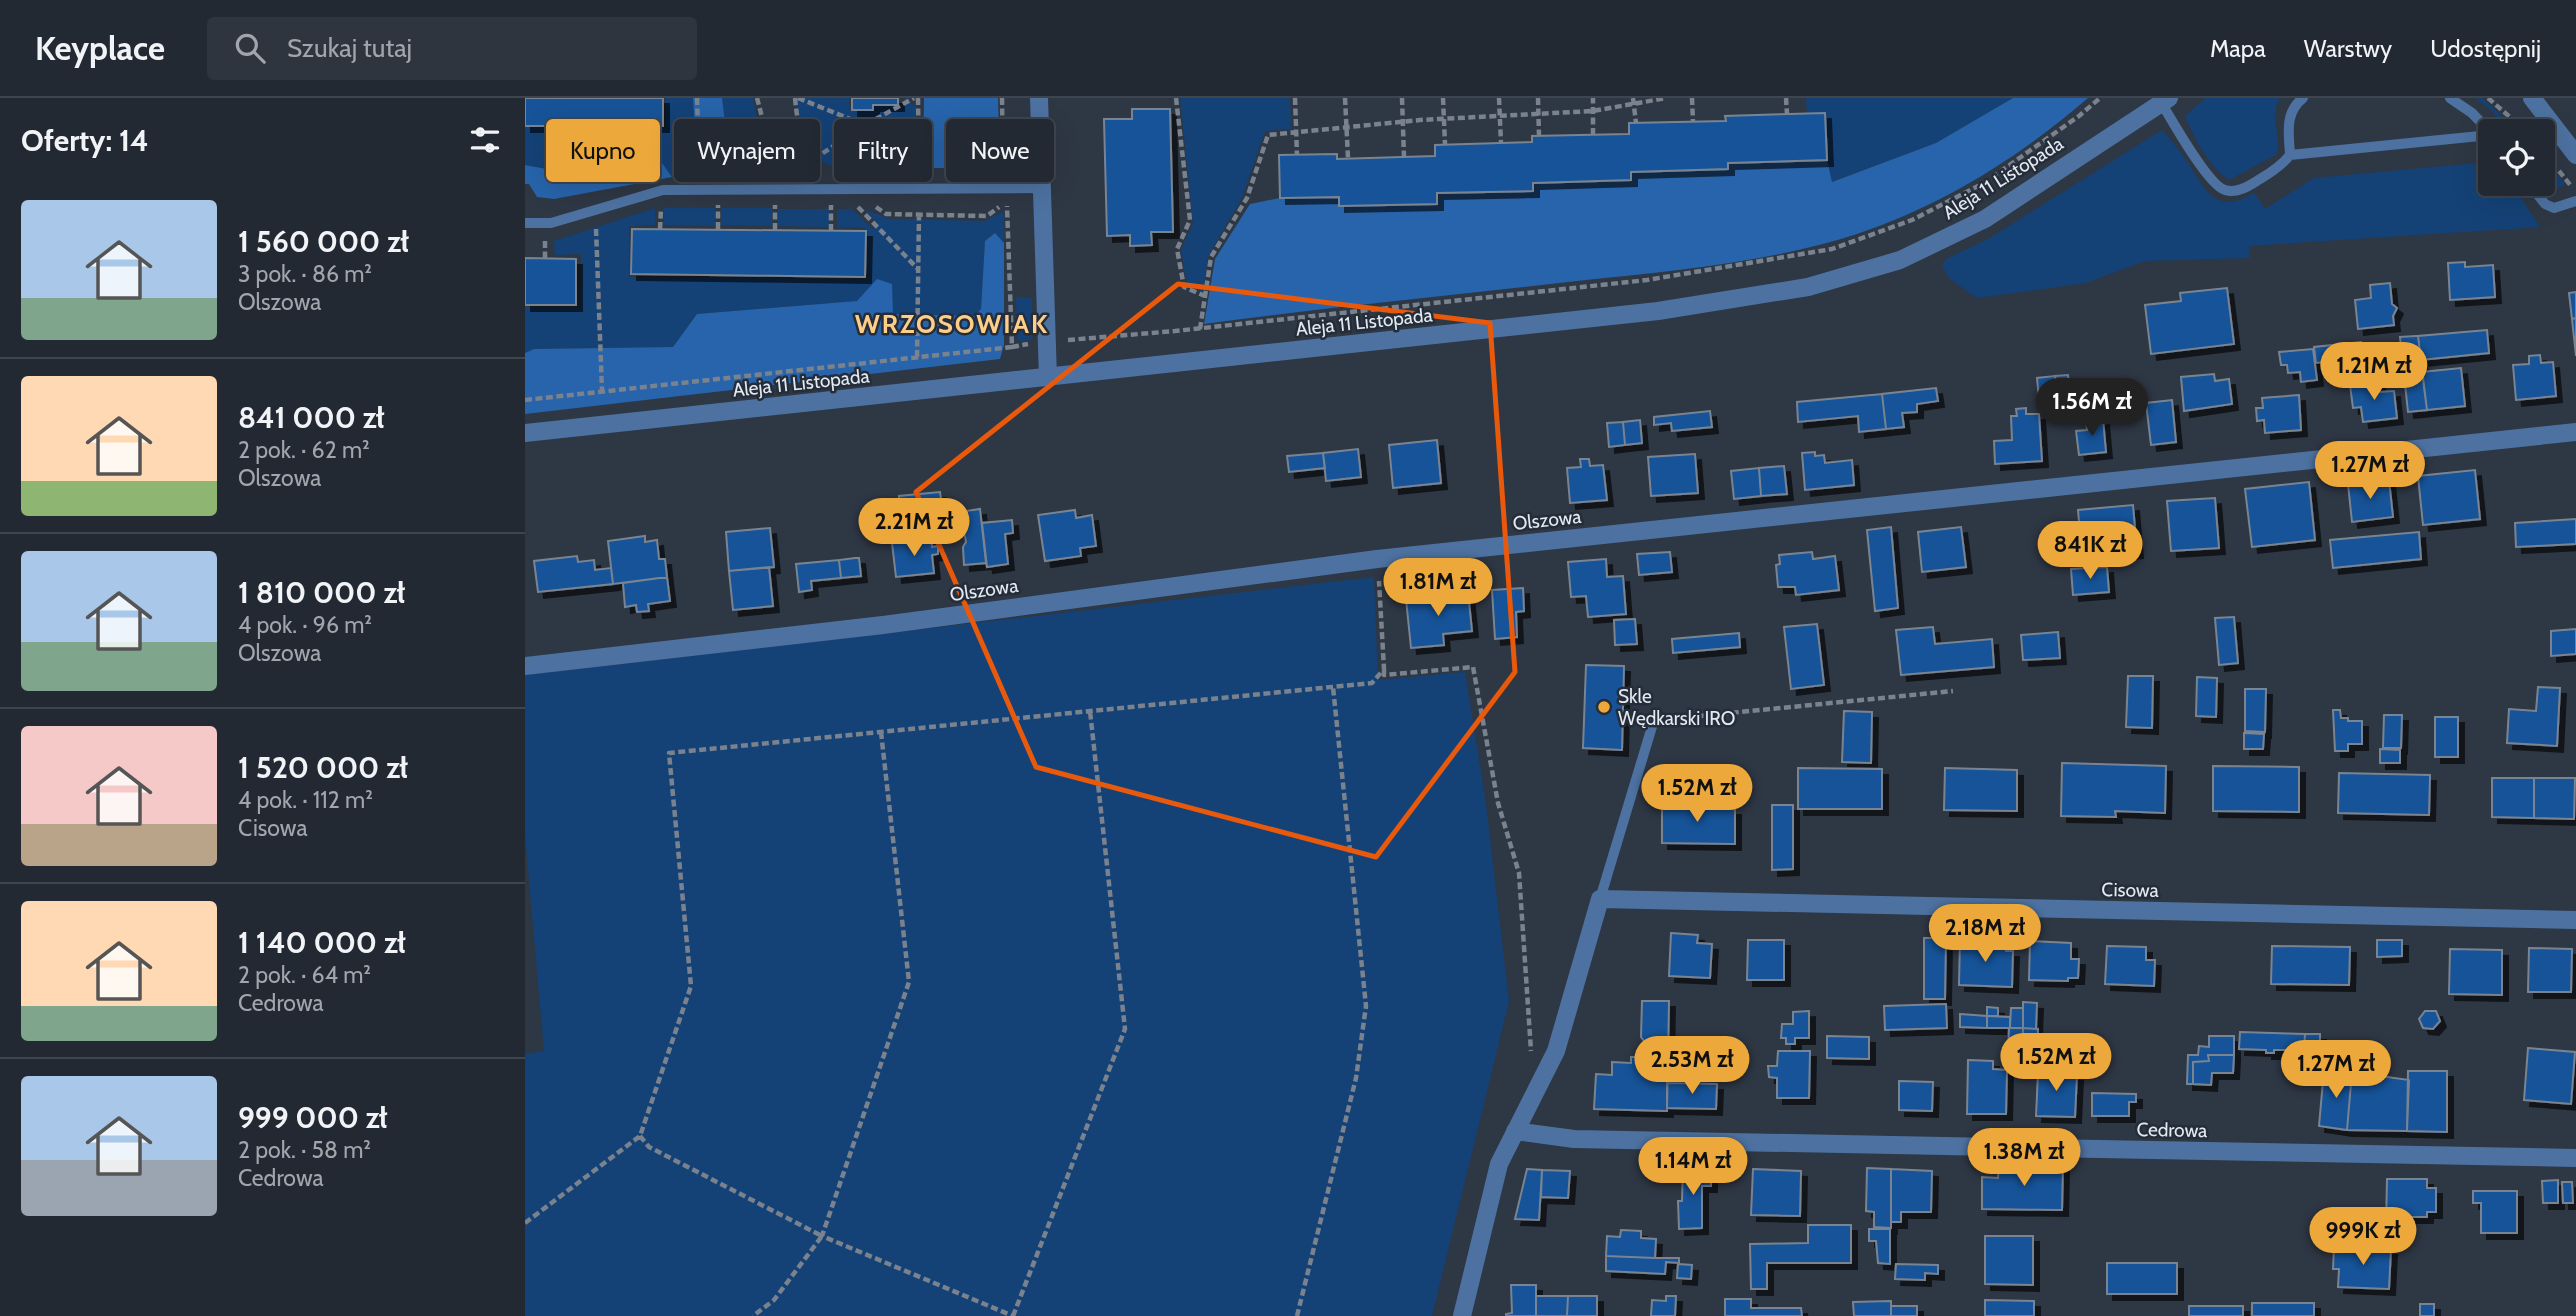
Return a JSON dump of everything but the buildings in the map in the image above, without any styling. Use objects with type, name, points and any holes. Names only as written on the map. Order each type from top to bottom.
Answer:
[{"type":"street","points":[[1039,98],[1048,378]]},
{"type":"street","points":[[2532,98],[2576,155]]},
{"type":"street","name":"Aleja 11 Listopada","points":[[525,433],[1658,311],[1808,287],[1900,260],[1985,219],[2164,99]]},
{"type":"street","name":"Olszowa","points":[[525,666],[883,625],[1377,559],[2576,432]]},
{"type":"street","points":[[1462,1316],[1499,1164],[1556,1051],[1600,899]]},
{"type":"street","name":"Cisowa","points":[[1600,899],[2576,920]]},
{"type":"street","name":"Cedrowa","points":[[1515,1131],[1574,1139],[2576,1158]]},
{"type":"lane","points":[[2164,99],[2187,146],[2221,189],[2228,191],[2251,185],[2284,163],[2290,155],[2289,117],[2293,108],[2303,98]]},
{"type":"lane","points":[[2450,98],[2478,120]]},
{"type":"lane","points":[[2290,155],[2478,134]]},
{"type":"lane","points":[[525,223],[551,223],[663,190],[1042,188]]},
{"type":"lane","points":[[2539,196],[2545,204],[2554,208],[2576,201]]},
{"type":"lane","points":[[1600,899],[1654,720]]},
{"type":"path","points":[[697,98],[698,119]]},
{"type":"path","points":[[757,98],[761,117]]},
{"type":"path","points":[[798,119],[797,98],[850,119]]},
{"type":"path","points":[[876,119],[916,98],[917,119]]},
{"type":"path","points":[[1002,98],[1012,347]]},
{"type":"path","points":[[1176,98],[1190,220],[1177,249],[1184,287],[1205,296]]},
{"type":"path","points":[[1295,98],[1297,155]]},
{"type":"path","points":[[1345,98],[1348,158]]},
{"type":"path","points":[[1402,98],[1404,157]]},
{"type":"path","points":[[1443,98],[1445,144]]},
{"type":"path","points":[[1499,98],[1501,143]]},
{"type":"path","points":[[1538,98],[1539,136]]},
{"type":"path","points":[[1593,98],[1593,135]]},
{"type":"path","points":[[1200,329],[1211,257],[1247,198],[1268,135],[1403,122],[1593,111],[1633,101],[1666,98]]},
{"type":"path","points":[[1692,98],[1693,122]]},
{"type":"path","points":[[1786,98],[1787,114]]},
{"type":"path","points":[[525,400],[1012,347],[1046,341],[1200,329],[1647,280],[1832,249],[1912,220],[1984,183],[2079,116],[2100,98]]},
{"type":"path","points":[[2489,98],[2513,119]]},
{"type":"path","points":[[1633,101],[1636,123]]},
{"type":"path","points":[[656,204],[661,204],[660,229]]},
{"type":"path","points":[[707,204],[730,204]]},
{"type":"path","points":[[718,204],[718,229]]},
{"type":"path","points":[[764,204],[786,204]]},
{"type":"path","points":[[775,204],[775,230]]},
{"type":"path","points":[[820,204],[843,204]]},
{"type":"path","points":[[831,204],[831,231]]},
{"type":"path","points":[[863,204],[855,204],[918,270]]},
{"type":"path","points":[[871,204],[886,214],[987,216],[1002,205],[1008,206]]},
{"type":"path","points":[[917,357],[919,214]]},
{"type":"path","points":[[585,228],[596,224],[602,391]]},
{"type":"path","points":[[535,240],[547,240],[545,258]]},
{"type":"path","points":[[1377,559],[1384,675],[1473,667],[1498,803],[1519,873],[1531,1057]]},
{"type":"path","points":[[525,1223],[640,1136],[691,986],[669,753],[1372,683],[1384,669]]},
{"type":"path","points":[[1297,1316],[1356,1077],[1366,1006],[1333,687]]},
{"type":"path","points":[[1654,720],[1953,691]]},
{"type":"path","points":[[640,1136],[649,1147],[822,1236],[1013,1316],[1125,1029],[1090,711]]},
{"type":"path","points":[[753,1316],[774,1300],[822,1236],[909,982],[881,732]]},
{"type":"highlighted area","points":[[1178,284],[1490,323],[1515,672],[1376,857],[1036,767],[916,492]]},
{"type":"shaded area","points":[[666,98],[693,98],[694,119],[674,119],[672,177],[660,163],[660,127],[666,127]]},
{"type":"shaded area","points":[[693,98],[722,98],[725,119],[694,119]]},
{"type":"shaded area","points":[[722,98],[753,98],[757,118],[724,117]]},
{"type":"shaded area","points":[[800,98],[849,98],[849,110],[874,111],[874,106],[905,105],[905,98],[910,98],[910,103],[916,106],[916,119],[834,119],[834,167],[820,159],[820,119],[800,119],[797,102]]},
{"type":"shaded area","points":[[924,98],[998,98],[999,119],[946,119],[946,168],[932,168],[932,119],[924,119]]},
{"type":"shaded area","points":[[1180,98],[1290,98],[1291,129],[1265,131],[1242,198],[1208,256],[1203,292],[1187,285],[1181,249],[1193,224]]},
{"type":"shaded area","points":[[1806,98],[2013,98],[1936,143],[1831,182],[1825,113],[1807,113]]},
{"type":"shaded area","points":[[2013,98],[2088,98],[2008,159],[1950,194],[1889,222],[1823,244],[1754,259],[1683,269],[1204,324],[1215,259],[1250,204],[1280,198],[1339,197],[1339,206],[1437,204],[1437,193],[1533,191],[1533,183],[1630,181],[1631,172],[1728,169],[1728,163],[1827,160],[1832,182],[1936,143]]},
{"type":"shaded area","points":[[2206,98],[2279,98],[2275,113],[2277,154],[2229,180],[2203,151],[2185,116]]},
{"type":"shaded area","points":[[2476,98],[2482,98],[2505,119],[2498,119]]},
{"type":"shaded area","points":[[525,127],[546,127],[546,169],[525,165]]},
{"type":"shaded area","points":[[2162,130],[2184,156],[2202,185],[2215,198],[2231,202],[2254,193],[2265,209],[2314,178],[2477,163],[2475,147],[2478,142],[2478,196],[2520,196],[2540,227],[2249,246],[2250,258],[2145,261],[2086,283],[1977,298],[1950,279],[1942,266],[1946,259],[1988,239]]},
{"type":"shaded area","points":[[662,163],[672,177],[660,179]]},
{"type":"shaded area","points":[[525,165],[546,169],[546,182],[645,182],[554,199],[537,197],[529,184],[525,184]]},
{"type":"shaded area","points":[[2555,171],[2565,184],[2555,190]]},
{"type":"shaded area","points":[[655,208],[655,225],[629,226],[629,277],[868,279],[868,232],[862,227],[837,227],[837,209],[852,209],[873,229],[879,225],[864,209],[890,219],[985,221],[1004,211],[1004,243],[995,233],[985,241],[981,309],[974,316],[892,314],[858,301],[697,314],[673,347],[535,349],[525,353],[525,307],[580,307],[581,254],[555,255],[554,241]]},
{"type":"shaded area","points":[[664,208],[715,208],[715,226],[664,225]]},
{"type":"shaded area","points":[[721,208],[772,208],[772,226],[721,225]]},
{"type":"shaded area","points":[[778,209],[829,209],[829,227],[778,226]]},
{"type":"shaded area","points":[[995,233],[1004,243],[1004,345],[1000,359],[525,414],[525,353],[534,349],[673,347],[697,314],[857,301],[877,279],[892,284],[893,314],[974,316],[981,309],[985,241]]},
{"type":"shaded area","points":[[1016,297],[1032,298],[1032,340],[1017,341]]},
{"type":"shaded area","points":[[1374,577],[1378,680],[1465,672],[1486,804],[1509,1001],[1432,1316],[525,1316],[525,1054],[544,1051],[525,835],[525,675]]},
{"type":"place","name":"Skle Wędkarski IRO","points":[[1604,707]]},
{"type":"district","name":"WRZOSOWIAK","points":[[952,324]]}]
